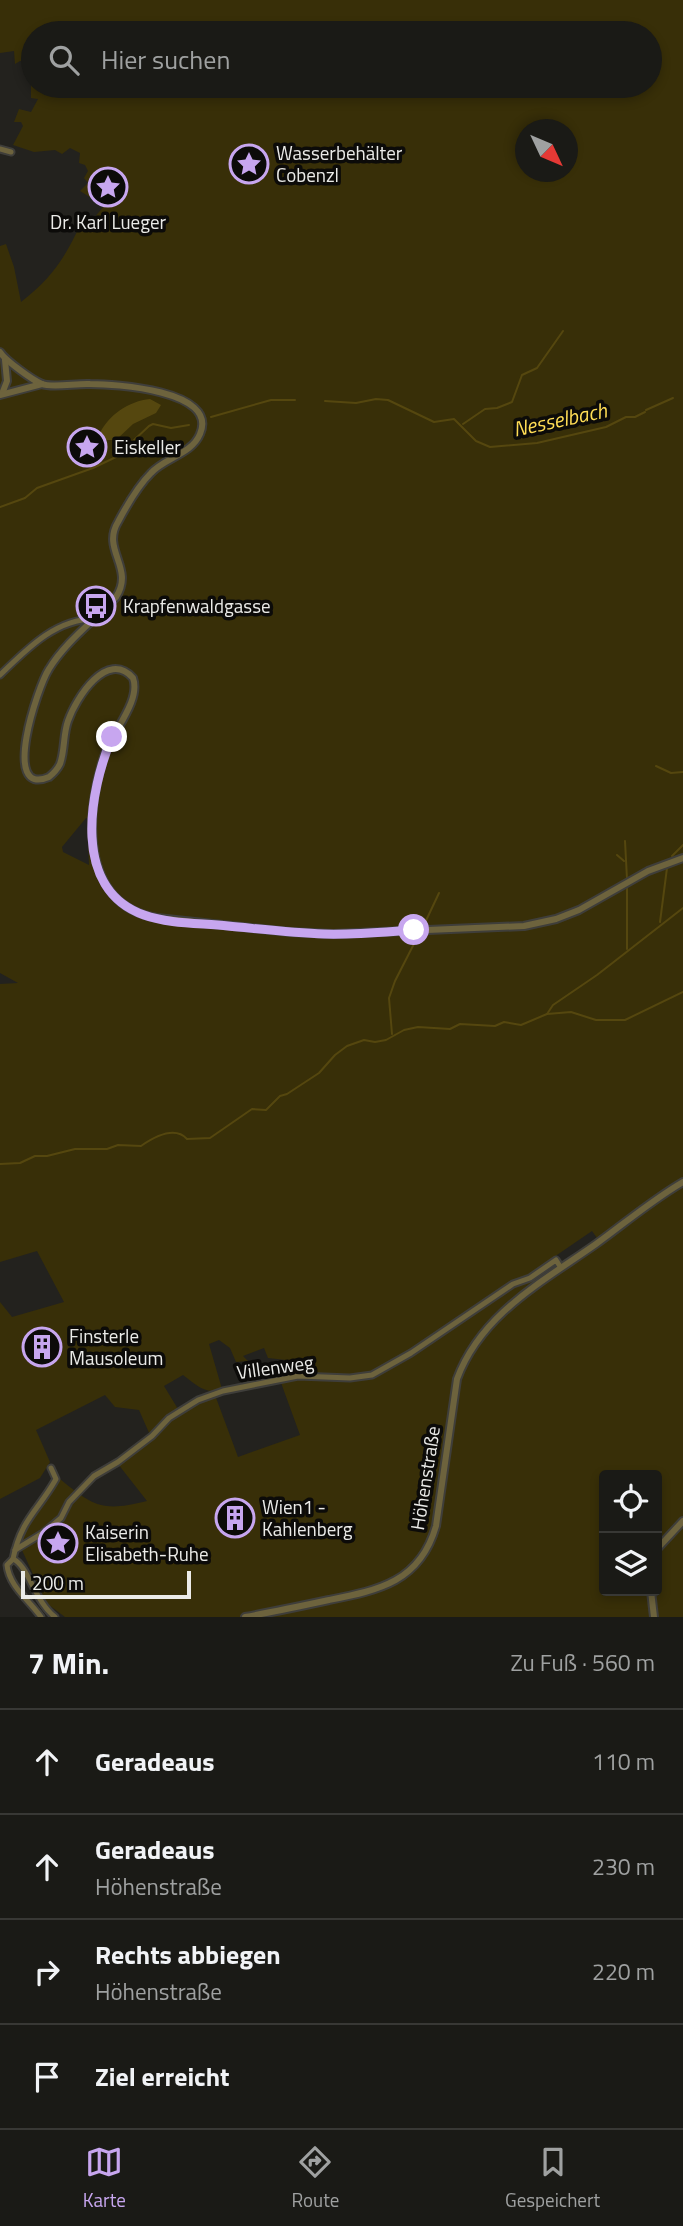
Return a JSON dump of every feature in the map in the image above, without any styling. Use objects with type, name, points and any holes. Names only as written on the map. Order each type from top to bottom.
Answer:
[{"type":"street","points":[[0,149],[11,152]]},
{"type":"street","points":[[0,352],[5,360],[42,384]]},
{"type":"street","points":[[1,394],[7,381],[5,360]]},
{"type":"street","points":[[1,394],[42,384],[101,384],[138,388],[183,400],[194,406],[202,419],[200,435],[195,443],[149,474],[117,524],[112,539],[122,569],[121,586],[116,597],[65,648],[44,678],[21,748],[21,765],[27,775],[34,779],[44,779],[52,775],[60,764],[68,721],[81,695],[106,670],[118,668],[130,674],[135,682],[135,694],[109,744],[96,789],[92,835],[96,866],[109,890],[132,910],[156,918],[321,934],[524,926],[542,923],[579,910],[635,878],[683,858]]},
{"type":"street","points":[[0,675],[44,636],[79,620],[94,619]]},
{"type":"street","name":"Höhenstraße","points":[[244,1617],[374,1590],[397,1581],[415,1566],[431,1543],[436,1526],[454,1391],[465,1358],[480,1335],[499,1313],[683,1182]]},
{"type":"street","name":"Villenweg","points":[[15,1549],[43,1533],[61,1518],[69,1503],[94,1476],[118,1462],[152,1436],[169,1418],[198,1400],[223,1391],[301,1375],[349,1378],[372,1375],[411,1353],[513,1284],[530,1278],[556,1261],[561,1268]]},
{"type":"street","points":[[41,1617],[16,1588],[7,1565],[13,1559],[27,1518],[56,1479],[51,1468]]},
{"type":"street","points":[[662,1543],[683,1521]]},
{"type":"street","points":[[13,1559],[21,1564],[40,1602],[55,1617]]},
{"type":"street","points":[[652,1596],[654,1617]]},
{"type":"shaded area","points":[[0,0],[683,0],[683,1617],[65,1617],[44,1598],[21,1548],[22,1533],[60,1479],[82,1496],[100,1505],[120,1506],[147,1501],[118,1464],[176,1415],[215,1395],[238,1457],[300,1435],[280,1380],[296,1377],[298,1366],[286,1360],[268,1358],[264,1348],[243,1356],[248,1361],[236,1362],[230,1348],[219,1340],[209,1344],[222,1389],[206,1390],[183,1375],[164,1386],[178,1409],[150,1435],[139,1410],[115,1407],[105,1395],[36,1430],[50,1462],[40,1478],[0,1499],[0,1302],[12,1317],[64,1302],[37,1251],[0,1262],[0,984],[18,983],[0,973],[0,246],[6,244],[21,302],[57,267],[81,223],[95,221],[94,218],[104,206],[80,191],[88,183],[84,178],[88,171],[85,165],[79,163],[80,153],[70,148],[62,154],[55,150],[34,152],[13,145],[23,126],[21,122],[14,122],[19,109],[31,112],[38,99],[31,98],[662,98],[662,21],[21,21],[21,61],[15,64],[14,51],[0,53]],"holes":[[[87,818],[89,865],[63,852],[62,847]],[[592,1231],[597,1238],[555,1267],[552,1260],[554,1257]]]},
{"type":"shaded area","points":[[150,399],[161,405],[156,413],[133,424],[116,440],[103,440],[99,435],[108,421],[120,410]]},
{"type":"waterway","points":[[463,424],[485,409],[512,402],[522,375],[537,368],[563,331]]},
{"type":"waterway","name":"Nesselbach","points":[[646,410],[673,398]]},
{"type":"waterway","name":"Nesselbach","points":[[325,401],[356,403],[376,399],[388,400],[434,422],[454,419],[476,441],[490,447],[537,443],[606,427],[626,417],[635,417],[645,412]]},
{"type":"waterway","name":"Nesselbach","points":[[211,417],[271,400],[295,400]]},
{"type":"waterway","name":"Nesselbach","points":[[0,507],[25,498],[37,488],[116,457],[153,424],[171,428],[189,425]]},
{"type":"waterway","points":[[656,766],[671,773],[683,772]]},
{"type":"waterway","points":[[625,841],[627,879]]},
{"type":"waterway","points":[[672,856],[683,845]]},
{"type":"waterway","points":[[617,855],[624,861]]},
{"type":"waterway","points":[[660,922],[667,868]]},
{"type":"waterway","points":[[627,884],[627,949]]},
{"type":"waterway","points":[[423,927],[439,893]]},
{"type":"waterway","points":[[547,1014],[553,1005],[597,975],[683,908]]},
{"type":"waterway","points":[[392,1034],[389,998],[420,932]]},
{"type":"waterway","points":[[0,1164],[20,1163],[35,1156],[75,1149],[141,1146],[158,1136],[171,1133],[177,1133],[187,1139],[210,1138],[252,1109],[266,1110],[280,1096],[319,1073],[347,1046],[364,1040],[386,1040],[404,1030],[418,1027],[450,1029],[460,1024],[495,1026],[504,1022],[521,1025],[547,1014],[571,1012],[596,1020],[625,1020],[683,992]]},
{"type":"place","name":"Wasserbehälter Cobenzl","points":[[249,164]]},
{"type":"place","name":"Dr. Karl Lueger","points":[[108,187]]},
{"type":"place","name":"Eiskeller","points":[[87,447]]},
{"type":"place","name":"Krapfenwaldgasse","points":[[96,606]]},
{"type":"place","name":"Finsterle Mausoleum","points":[[42,1347]]},
{"type":"place","name":"Wien1 - Kahlenberg","points":[[235,1518]]},
{"type":"place","name":"Kaiserin Elisabeth-Ruhe","points":[[58,1543]]},
{"type":"route","points":[[112,737],[96,789],[92,817],[93,845],[102,880],[117,899],[132,910],[156,918],[290,932],[333,934],[414,930]]}]
